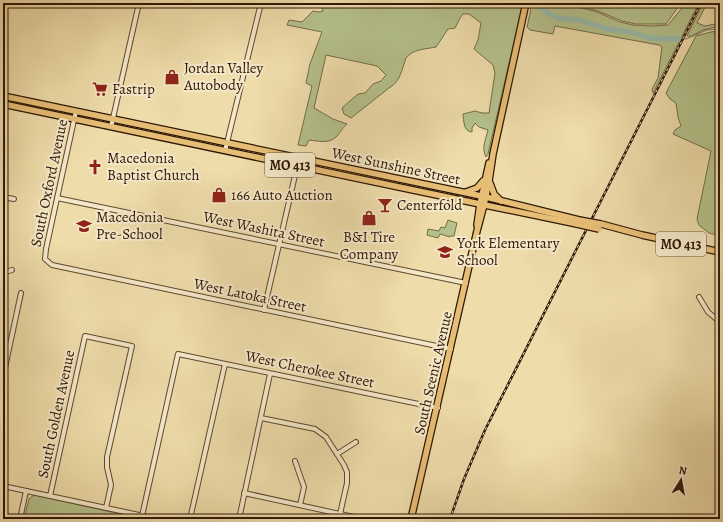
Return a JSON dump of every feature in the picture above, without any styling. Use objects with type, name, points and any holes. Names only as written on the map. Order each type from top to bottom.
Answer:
[{"type":"main road","name":"South Scenic Avenue","points":[[412,519],[466,283],[526,5]]},
{"type":"main road","name":"West Sunshine Street","points":[[3,96],[484,197],[578,222]]},
{"type":"main road","name":"West Sunshine Street","points":[[3,104],[496,208],[600,226],[720,252]]},
{"type":"main road","points":[[461,192],[470,191],[477,188],[488,178],[493,191],[501,201]]},
{"type":"main road","points":[[465,201],[474,207],[479,218],[490,209],[496,208]]},
{"type":"street","points":[[111,127],[139,3]]},
{"type":"street","points":[[225,151],[261,3]]},
{"type":"street","name":"South Oxford Avenue","points":[[45,259],[76,111]]},
{"type":"street","points":[[264,310],[299,158]]},
{"type":"street","points":[[3,197],[14,199]]},
{"type":"street","name":"West Washita Street","points":[[57,198],[466,283]]},
{"type":"street","name":"West Latoka Street","points":[[45,259],[52,265],[451,350]]},
{"type":"street","points":[[3,273],[12,270]]},
{"type":"street","points":[[3,377],[21,294]]},
{"type":"street","points":[[699,297],[708,312],[720,322]]},
{"type":"street","name":"South Golden Avenue","points":[[50,496],[85,336],[132,346],[107,457],[107,467],[111,485],[106,508]]},
{"type":"street","name":"West Cherokee Street","points":[[142,516],[178,354],[438,408]]},
{"type":"street","points":[[190,519],[225,364]]},
{"type":"street","points":[[239,519],[270,374]]},
{"type":"street","points":[[261,418],[318,430],[326,437],[345,467],[347,475],[347,483],[340,514]]},
{"type":"street","points":[[337,454],[356,442]]},
{"type":"street","points":[[295,461],[304,487],[300,505]]},
{"type":"street","points":[[3,486],[158,519]]},
{"type":"street","name":"South Golden Avenue","points":[[20,519],[26,491]]},
{"type":"street","points":[[244,493],[362,519]]},
{"type":"green space","points":[[315,3],[523,3],[488,154],[486,157],[484,147],[488,130],[479,127],[475,123],[472,128],[472,132],[467,130],[464,125],[463,114],[475,111],[489,113],[495,73],[493,65],[474,49],[478,40],[481,23],[469,14],[463,14],[455,28],[448,29],[436,47],[420,50],[409,55],[395,84],[351,118],[344,114],[342,108],[358,94],[365,93],[373,84],[381,81],[386,75],[377,66],[326,55],[314,108],[333,119],[347,124],[337,136],[330,141],[323,142],[309,140],[306,146],[298,145],[312,86],[306,83],[310,64],[322,32],[287,25],[289,20],[302,22],[313,11],[323,11],[321,6]]},
{"type":"green space","points":[[529,3],[563,3],[597,12],[620,22],[633,25],[651,26],[668,25],[686,3],[699,3],[653,93],[652,89],[658,78],[662,47],[659,45],[555,26],[553,34],[530,30],[527,27],[531,9],[528,6]]},
{"type":"green space","points":[[569,3],[681,3],[666,24],[635,24]]},
{"type":"green space","points":[[703,3],[707,3],[697,23],[705,26],[720,23],[720,26],[703,30],[692,36],[687,36]]},
{"type":"green space","points":[[720,31],[720,236],[709,233],[699,225],[697,219],[711,151],[673,134],[675,130],[681,126],[676,103],[670,99],[666,93],[696,36]]},
{"type":"green space","points":[[448,220],[457,223],[454,236],[450,237],[440,234],[438,238],[427,235],[428,229],[439,231],[441,227],[445,228]]},
{"type":"green space","points":[[34,495],[144,519],[24,519],[29,499]]},
{"type":"waterway","points":[[535,3],[549,14],[558,18],[579,20],[607,29],[631,32],[649,38],[679,39]]},
{"type":"waterway","points":[[679,39],[686,39],[707,30],[720,29]]},
{"type":"railway","points":[[450,519],[464,479],[485,430],[701,3]]},
{"type":"place","name":"Jordan Valley Autobody","points":[[172,77]]},
{"type":"place","name":"Fastrip","points":[[100,89]]},
{"type":"place","name":"Macedonia Baptist Church","points":[[95,167]]},
{"type":"place","name":"166 Auto Auction","points":[[219,195]]},
{"type":"place","name":"Centerfold","points":[[385,205]]},
{"type":"place","name":"B&I Tire Company","points":[[369,218]]},
{"type":"place","name":"Macedonia Pre-School","points":[[84,226]]},
{"type":"place","name":"York Elementary School","points":[[445,252]]}]
